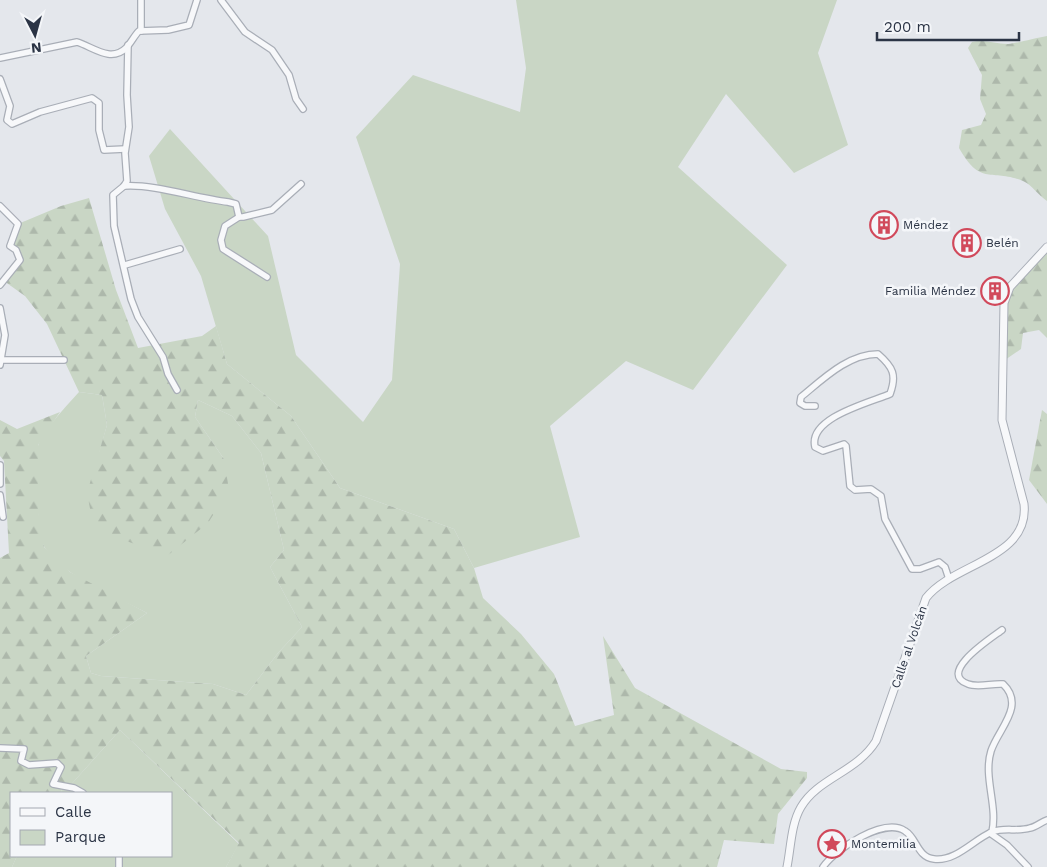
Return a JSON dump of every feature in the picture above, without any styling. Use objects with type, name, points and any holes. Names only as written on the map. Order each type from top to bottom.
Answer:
[{"type":"street","points":[[140,0],[141,31]]},
{"type":"street","points":[[0,58],[77,42],[88,46],[96,52],[116,54],[128,45],[134,36],[141,31],[168,30],[189,25],[197,0]]},
{"type":"street","points":[[221,0],[245,32],[272,50],[289,75],[296,99],[303,109]]},
{"type":"street","points":[[128,45],[127,95],[129,127],[125,149],[127,181],[124,186],[113,194],[112,208],[132,299],[138,317],[163,357],[168,374],[177,390]]},
{"type":"street","points":[[0,79],[10,106],[7,120],[12,124],[40,112],[92,98],[100,103],[100,130],[104,150],[125,149]]},
{"type":"street","points":[[267,277],[223,249],[221,240],[225,226],[239,217],[263,214],[272,210],[301,184]]},
{"type":"street","points":[[124,186],[144,186],[176,194],[228,202],[236,205],[239,217]]},
{"type":"street","points":[[0,206],[18,224],[10,246],[16,250],[20,260],[0,285]]},
{"type":"street","name":"Calle al Volcán","points":[[788,867],[794,826],[800,808],[813,793],[853,766],[872,748],[879,733],[924,602],[934,590],[949,579],[1005,548],[1015,540],[1023,524],[1024,504],[1002,420],[1003,317],[1005,298],[1010,286],[1047,247]]},
{"type":"street","points":[[125,265],[180,249]]},
{"type":"street","points":[[0,308],[5,335],[1,362],[64,360]]},
{"type":"street","points":[[815,406],[803,405],[800,403],[800,397],[847,363],[863,354],[878,354],[890,364],[895,381],[890,394],[830,419],[819,427],[813,440],[815,447],[823,451],[844,444],[846,446],[850,486],[854,490],[871,489],[881,496],[885,519],[912,569],[920,569],[939,562],[945,566],[949,579]]},
{"type":"street","points":[[0,465],[0,484]]},
{"type":"street","points":[[0,495],[3,516],[0,515]]},
{"type":"street","points":[[991,832],[994,822],[989,780],[991,751],[1008,721],[1012,701],[1010,693],[1003,684],[970,685],[962,681],[959,674],[961,664],[966,658],[1002,630]]},
{"type":"street","points":[[0,748],[24,749],[21,761],[29,765],[57,763],[61,767],[53,784],[74,788],[82,792]]},
{"type":"street","points":[[823,867],[829,858],[841,849],[883,828],[900,828],[908,832],[920,852],[933,860],[947,858],[991,832],[1031,828],[1047,820]]},
{"type":"street","points":[[991,832],[1007,845],[1028,867]]},
{"type":"green space","points":[[516,0],[837,0],[818,53],[848,145],[794,173],[726,94],[678,167],[787,265],[693,390],[626,361],[550,426],[580,537],[474,568],[454,529],[340,488],[291,416],[227,364],[201,276],[165,209],[149,156],[170,129],[268,236],[296,355],[363,422],[392,380],[400,264],[356,137],[413,75],[520,112],[526,68]]},
{"type":"green space","points":[[1047,36],[1047,201],[1023,181],[1012,177],[980,172],[967,160],[959,148],[962,130],[981,125],[986,114],[980,99],[982,75],[968,48],[972,42],[1008,44]]},
{"type":"green space","points":[[89,198],[116,290],[138,348],[202,336],[216,326],[227,364],[291,416],[340,488],[454,529],[474,568],[483,598],[521,634],[554,674],[575,726],[614,715],[603,636],[635,688],[781,769],[807,772],[807,778],[778,814],[774,844],[724,840],[717,867],[226,867],[239,843],[120,730],[68,788],[62,786],[61,792],[10,792],[10,857],[17,857],[12,867],[0,867],[0,558],[9,553],[4,461],[0,456],[0,420],[17,429],[60,412],[38,445],[38,510],[44,547],[70,572],[147,613],[86,656],[91,673],[101,676],[213,684],[246,695],[278,653],[302,627],[270,567],[284,550],[261,453],[232,416],[198,400],[195,417],[224,459],[229,490],[208,523],[167,556],[94,529],[87,493],[107,425],[102,395],[79,392],[47,324],[25,296],[4,281],[20,260],[10,246],[18,224],[61,206]]},
{"type":"green space","points":[[1047,247],[1047,338],[1039,330],[1023,333],[1021,349],[1002,362],[1005,298]]},
{"type":"green space","points":[[79,392],[102,395],[107,425],[99,454],[224,459],[195,417],[198,400],[232,416],[261,453],[284,550],[270,567],[302,627],[278,653],[246,695],[213,684],[101,676],[91,673],[86,656],[147,613],[78,577],[54,559],[42,541],[37,499],[36,467],[38,446],[40,440],[62,410]]},
{"type":"green space","points":[[1042,410],[1047,414],[1047,504],[1029,480]]},
{"type":"green space","points":[[120,730],[239,844],[226,867],[12,867],[17,857],[172,857],[172,792],[61,792],[62,786],[68,788]]},
{"type":"place","name":"Méndez","points":[[884,225]]},
{"type":"place","name":"Belén","points":[[967,243]]},
{"type":"place","name":"Familia Méndez","points":[[995,291]]},
{"type":"place","name":"Montemilia","points":[[832,844]]}]
